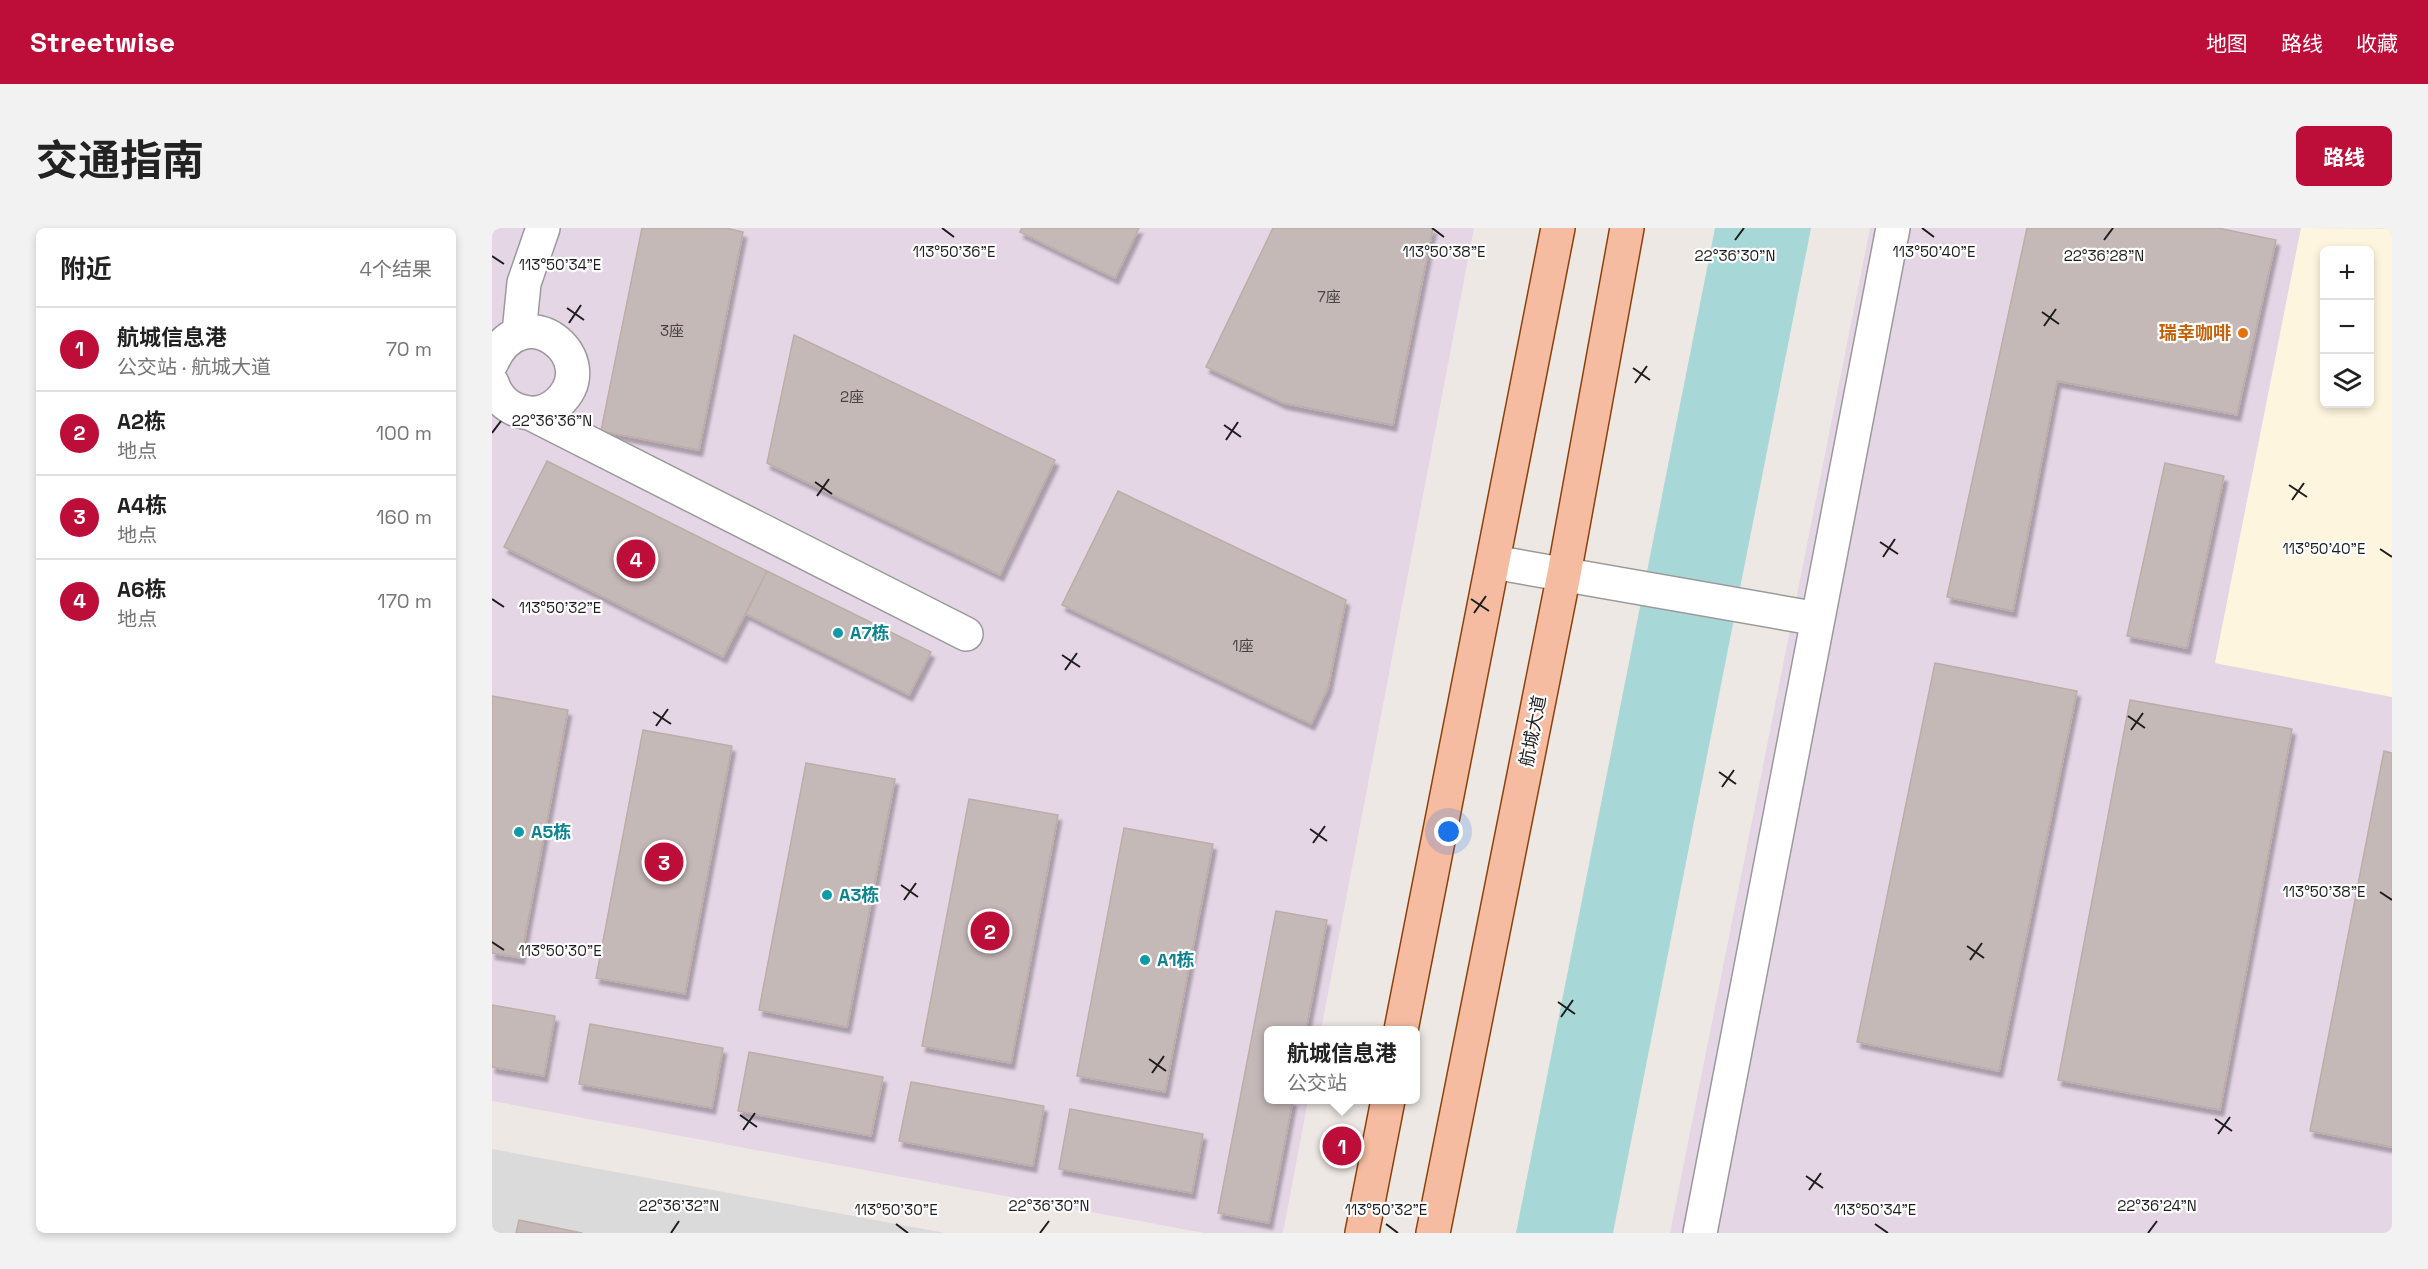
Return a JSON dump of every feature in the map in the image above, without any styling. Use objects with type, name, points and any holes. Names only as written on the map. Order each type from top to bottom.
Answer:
[{"type":"main road","points":[[1402,1026],[1558,228]]},
{"type":"main road","name":"航城大道","points":[[1433,1233],[1564,574],[1627,228]]},
{"type":"main road","points":[[1362,1233],[1387,1104]]},
{"type":"street","points":[[519,333],[524,283],[543,228]]},
{"type":"street","points":[[1700,1233],[1810,618],[1893,228]]},
{"type":"street","points":[[492,362],[507,340],[519,333],[533,331],[553,338],[568,353],[572,367],[572,381],[566,394],[556,405],[544,411],[530,413],[516,411],[504,403],[492,382]]},
{"type":"street","points":[[530,413],[966,634]]},
{"type":"street","points":[[1492,562],[1810,618]]},
{"type":"shaded area","points":[[492,228],[1474,228],[1322,1026],[1264,1026],[1264,1104],[1307,1104],[1283,1233],[1204,1233],[492,1101]]},
{"type":"shaded area","points":[[1870,228],[2301,228],[2215,663],[2392,697],[2392,1233],[1670,1233]]},
{"type":"shaded area","points":[[2301,228],[2392,229],[2392,697],[2215,663]]},
{"type":"shaded area","points":[[492,1149],[945,1233],[492,1233]]},
{"type":"water","points":[[1715,228],[1811,228],[1613,1233],[1516,1233]]},
{"type":"building","points":[[642,228],[726,228],[743,232],[699,450],[601,431]]},
{"type":"building","points":[[1022,228],[1139,228],[1115,278],[1020,232]]},
{"type":"building","points":[[1273,228],[1433,228],[1393,425],[1283,403],[1206,367]]},
{"type":"building","points":[[2027,228],[2218,228],[2276,240],[2237,415],[2057,381],[2013,611],[1947,597]]},
{"type":"building","points":[[794,335],[1055,460],[1000,575],[767,463]]},
{"type":"building","points":[[547,461],[767,571],[723,657],[504,547]]},
{"type":"building","points":[[2165,463],[2224,476],[2187,648],[2127,636]]},
{"type":"building","points":[[1118,491],[1346,600],[1328,688],[1311,724],[1062,605]]},
{"type":"building","name":"A7栋","points":[[767,571],[931,652],[909,695],[746,614]]},
{"type":"building","points":[[1935,663],[2077,691],[1999,1071],[1857,1042]]},
{"type":"building","name":"A5栋","points":[[492,696],[568,710],[521,958],[492,953]]},
{"type":"building","points":[[2130,700],[2292,729],[2220,1110],[2058,1080]]},
{"type":"building","points":[[643,730],[732,746],[685,994],[596,978]]},
{"type":"building","points":[[2384,751],[2392,753],[2392,1147],[2310,1131]]},
{"type":"building","name":"A3栋","points":[[806,763],[895,779],[847,1027],[759,1010]]},
{"type":"building","points":[[969,799],[1058,815],[1011,1063],[922,1046]]},
{"type":"building","name":"A1栋","points":[[1124,828],[1213,844],[1165,1092],[1077,1076]]},
{"type":"building","points":[[1276,911],[1327,920],[1307,1026],[1264,1026],[1264,1104],[1292,1104],[1269,1223],[1218,1213]]},
{"type":"building","points":[[492,1005],[555,1016],[544,1076],[492,1067]]},
{"type":"building","points":[[590,1024],[723,1048],[712,1108],[579,1084]]},
{"type":"building","points":[[749,1052],[883,1077],[871,1136],[738,1111]]},
{"type":"building","points":[[911,1082],[1044,1106],[1033,1166],[899,1141]]},
{"type":"building","points":[[1070,1109],[1203,1134],[1192,1193],[1059,1169]]},
{"type":"building","points":[[519,1220],[582,1233],[516,1233]]},
{"type":"place","name":"瑞幸咖啡","points":[[2243,333]]},
{"type":"place","name":"A6栋","points":[[636,559]]},
{"type":"place","name":"A7栋","points":[[838,633]]},
{"type":"place","name":"A5栋","points":[[519,832]]},
{"type":"place","name":"A4栋","points":[[664,862]]},
{"type":"place","name":"A3栋","points":[[827,895]]},
{"type":"place","name":"A2栋","points":[[990,931]]},
{"type":"place","name":"A1栋","points":[[1145,960]]},
{"type":"place","name":"航城信息港","points":[[1342,1146]]}]
